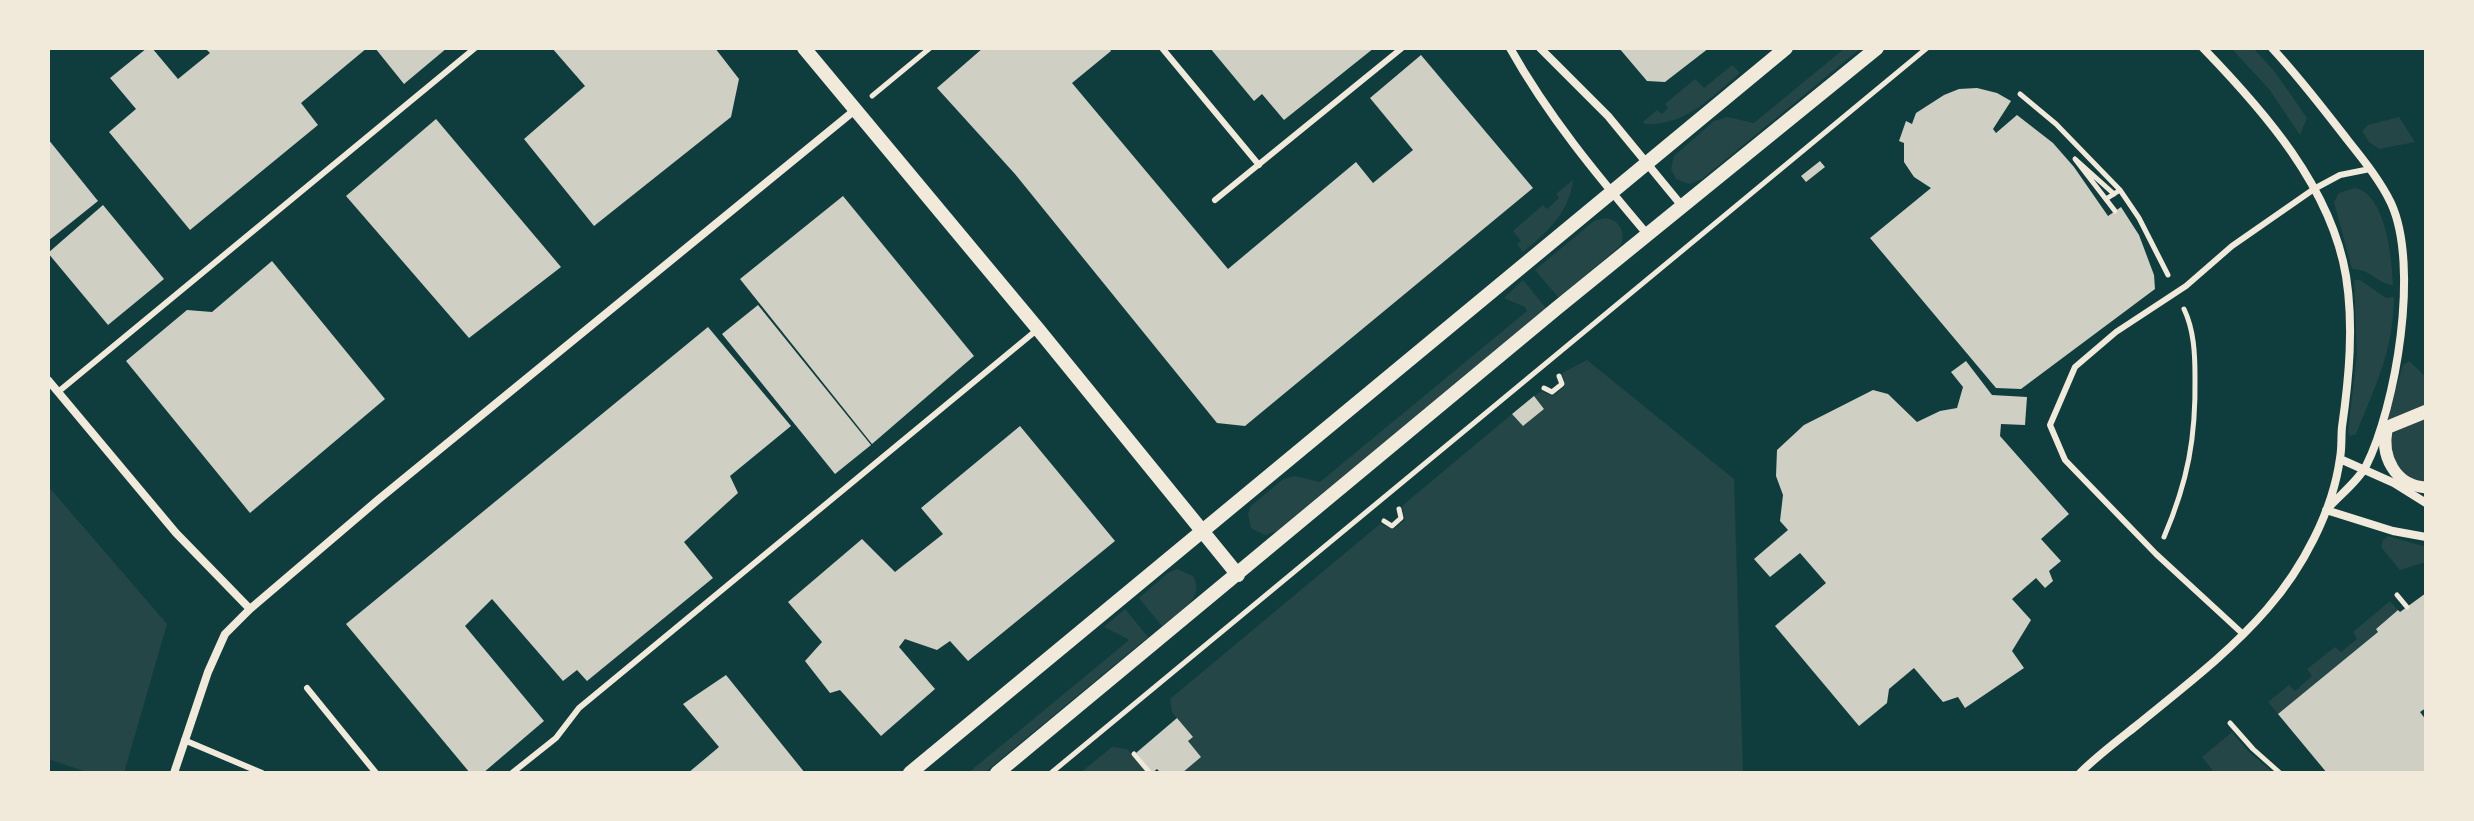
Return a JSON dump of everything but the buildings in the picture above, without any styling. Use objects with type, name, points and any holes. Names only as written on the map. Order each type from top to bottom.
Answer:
[{"type":"street","points":[[804,48],[1238,575]]},
{"type":"street","points":[[1510,48],[1559,126],[1647,234]]},
{"type":"street","points":[[1540,48],[1608,116],[1682,206]]},
{"type":"street","points":[[910,773],[1786,48]]},
{"type":"street","points":[[997,773],[1647,234],[1877,48]]},
{"type":"street","points":[[2080,773],[2243,634],[2284,588],[2326,510],[2340,459],[2348,389],[2349,308],[2346,274],[2335,237],[2314,189],[2271,122],[2203,48]]},
{"type":"street","points":[[2272,48],[2299,77],[2370,169],[2391,204],[2400,234],[2404,280],[2392,385],[2365,468],[2326,510]]},
{"type":"street","points":[[174,773],[225,634],[250,609],[379,499],[855,110]]},
{"type":"street","points":[[48,380],[176,533],[250,609]]},
{"type":"street","points":[[2426,408],[2385,425],[2382,441],[2384,459],[2394,475],[2412,488],[2426,488]]},
{"type":"street","points":[[2426,415],[2389,430],[2387,441],[2389,458],[2398,471],[2410,482],[2426,488]]},
{"type":"street","points":[[2340,459],[2365,468],[2426,503]]},
{"type":"street","points":[[2326,510],[2393,531],[2426,537]]},
{"type":"lane","points":[[58,392],[475,48]]},
{"type":"lane","points":[[1162,48],[1259,165]]},
{"type":"lane","points":[[1215,200],[1402,48]]},
{"type":"lane","points":[[2243,634],[2156,554],[2065,460],[2050,425],[2075,367],[2116,332],[2186,286],[2232,246],[2314,189],[2340,175],[2370,169]]},
{"type":"lane","points":[[512,773],[556,738],[579,708],[1038,329]]},
{"type":"lane","points":[[307,688],[376,773]]},
{"type":"lane","points":[[184,740],[262,773]]},
{"type":"path","points":[[855,110],[930,48]]},
{"type":"path","points":[[1051,773],[1927,48]]},
{"type":"path","points":[[2020,94],[2056,124],[2120,190],[2139,218],[2191,323],[2196,417],[2190,462],[2177,505],[2156,554]]},
{"type":"path","points":[[2114,194],[2075,159],[2115,211]]},
{"type":"path","points":[[2106,199],[2120,190]]},
{"type":"path","points":[[1544,388],[1552,392],[1562,384],[1559,376]]},
{"type":"path","points":[[1384,521],[1392,526],[1401,518],[1399,509]]},
{"type":"path","points":[[2397,595],[2407,607]]},
{"type":"path","points":[[2230,723],[2280,773]]},
{"type":"path","points":[[1134,754],[1150,773]]},
{"type":"shaded area","points":[[1845,48],[1861,48],[1702,179],[1689,184],[1676,179],[1671,169],[1674,156],[1714,121],[1727,117],[1754,123]]},
{"type":"shaded area","points":[[2231,48],[2253,48],[2275,72],[2307,118],[2300,135],[2269,89]]},
{"type":"shaded area","points":[[1732,65],[1740,73],[1697,108],[1673,120],[1643,122],[1657,110],[1662,114],[1668,108],[1665,104],[1695,79],[1704,88]]},
{"type":"shaded area","points":[[2399,117],[2415,142],[2379,149],[2369,142],[2362,131],[2368,125]]},
{"type":"shaded area","points":[[1573,180],[1562,212],[1549,229],[1523,252],[1517,244],[1521,241],[1513,231],[1543,205],[1547,209],[1559,198],[1556,194]]},
{"type":"shaded area","points":[[2355,188],[2374,202],[2380,214],[2389,244],[2393,285],[2352,269],[2334,202],[2339,193]]},
{"type":"shaded area","points":[[1605,218],[1620,227],[1623,235],[1621,245],[1559,298],[1535,270],[1594,221]]},
{"type":"shaded area","points":[[1523,280],[1546,308],[1277,531],[1265,535],[1251,528],[1248,514],[1251,506],[1282,480],[1294,476],[1320,482],[1527,311],[1525,307],[1504,298]]},
{"type":"shaded area","points":[[2354,280],[2360,280],[2386,298],[2394,297],[2390,335],[2382,367],[2356,434],[2350,436],[2357,354]]},
{"type":"shaded area","points":[[1587,360],[1734,479],[1743,773],[1182,773],[1201,757],[1188,741],[1193,737],[1172,712],[1170,699],[1380,524],[1393,529],[1405,520],[1402,506],[1512,414],[1523,426],[1544,409],[1534,396],[1541,391],[1553,396],[1565,386],[1562,373]]},
{"type":"shaded area","points":[[2409,361],[2426,377],[2426,490],[2412,488],[2383,450],[2383,433],[2403,365]]},
{"type":"shaded area","points":[[48,486],[167,624],[124,773],[90,773],[48,759]]},
{"type":"shaded area","points":[[2388,536],[2426,547],[2426,562],[2400,570],[2381,547]]},
{"type":"shaded area","points":[[1177,569],[1193,576],[1196,591],[1188,605],[1162,626],[1139,598]]},
{"type":"shaded area","points":[[2390,601],[2398,610],[2376,629],[2378,632],[2278,714],[2268,702],[2289,685],[2295,691],[2312,676],[2307,669],[2335,647],[2341,652],[2357,639],[2353,632]]},
{"type":"shaded area","points":[[1125,609],[1148,637],[984,773],[968,773],[1128,641],[1104,627]]},
{"type":"shaded area","points":[[2232,732],[2249,752],[2274,773],[2215,773],[2202,757]]},
{"type":"shaded area","points":[[1112,747],[1127,749],[1147,773],[1080,773]]}]
